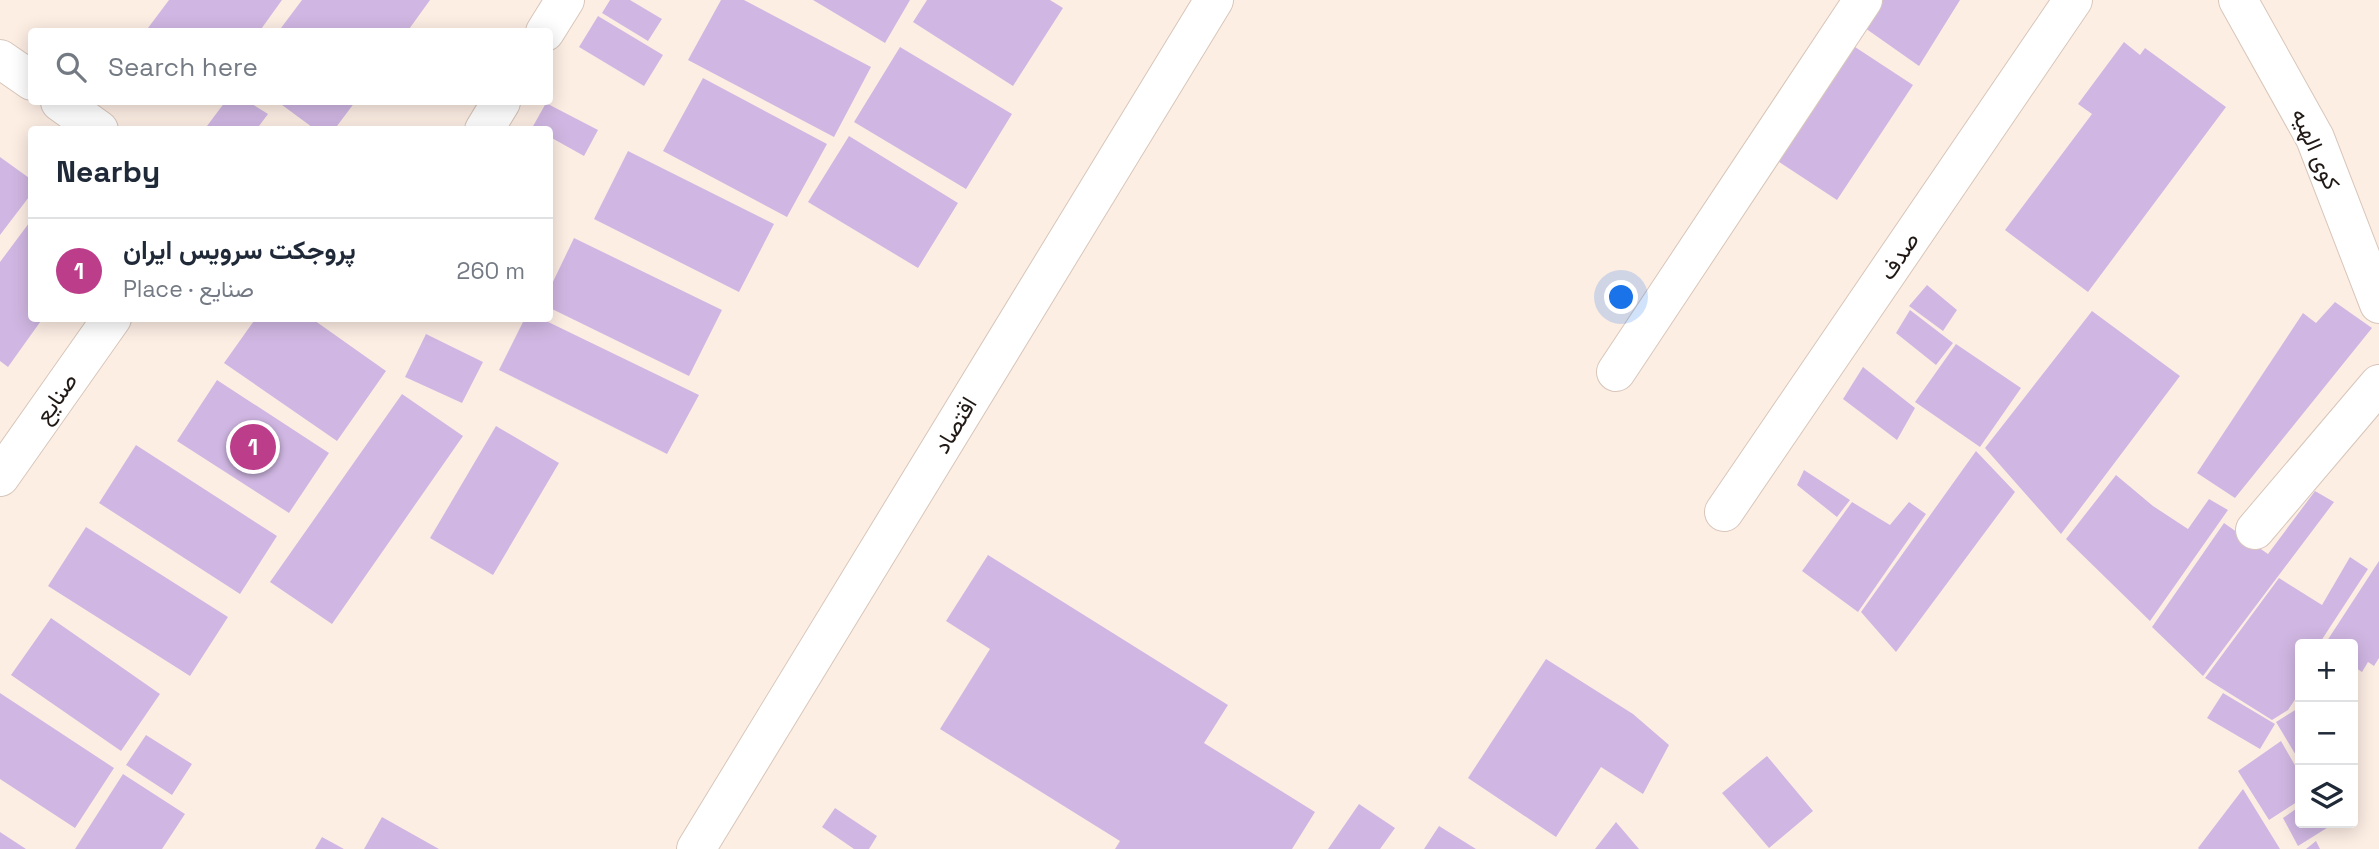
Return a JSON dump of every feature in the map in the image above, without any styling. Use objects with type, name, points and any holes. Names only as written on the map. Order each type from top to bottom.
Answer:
[{"type":"street","points":[[548,28],[565,0]]},
{"type":"street","name":"اقتصاد","points":[[696,849],[1213,0]]},
{"type":"street","points":[[1616,372],[1863,0]]},
{"type":"street","name":"صدف","points":[[1724,512],[2073,0]]},
{"type":"street","name":"کوی الهیه","points":[[2238,0],[2315,138],[2379,304]]},
{"type":"street","points":[[0,59],[28,78]]},
{"type":"street","points":[[64,105],[93,126]]},
{"type":"street","points":[[486,126],[499,105]]},
{"type":"street","name":"صنایع","points":[[0,477],[109,322]]},
{"type":"street","points":[[2255,530],[2379,384]]},
{"type":"building","points":[[169,0],[282,0],[262,28],[148,28]]},
{"type":"building","points":[[302,0],[430,0],[410,28],[281,28]]},
{"type":"building","points":[[610,0],[630,0],[662,19],[648,41],[602,13]]},
{"type":"building","points":[[721,0],[744,0],[871,67],[834,137],[688,60]]},
{"type":"building","points":[[813,0],[910,0],[885,43]]},
{"type":"building","points":[[927,0],[1050,0],[1063,8],[1013,86],[913,22]]},
{"type":"building","points":[[1868,0],[1960,0],[1919,66],[1855,21]]},
{"type":"building","points":[[598,16],[663,55],[644,86],[579,47]]},
{"type":"building","points":[[2124,42],[2140,55],[2145,48],[2226,107],[2088,292],[2005,230],[2092,114],[2078,104]]},
{"type":"building","points":[[1852,45],[1913,85],[1837,200],[1776,160]]},
{"type":"building","points":[[900,47],[1012,114],[966,189],[854,122]]},
{"type":"building","points":[[703,78],[827,144],[787,217],[663,151]]},
{"type":"building","points":[[223,105],[254,105],[268,114],[259,126],[207,126]]},
{"type":"building","points":[[282,105],[353,105],[337,126],[311,126]]},
{"type":"building","points":[[545,105],[550,105],[598,130],[584,156],[553,139],[553,126],[533,126]]},
{"type":"building","points":[[849,136],[958,203],[918,268],[808,202]]},
{"type":"building","points":[[628,151],[774,224],[739,292],[594,219]]},
{"type":"building","points":[[0,157],[28,177],[28,198],[0,235]]},
{"type":"building","points":[[28,224],[28,322],[40,322],[8,367],[0,361],[0,262]]},
{"type":"building","points":[[574,238],[722,310],[689,376],[553,309],[553,282]]},
{"type":"building","points":[[1927,285],[1957,310],[1943,331],[1909,306]]},
{"type":"building","points":[[2335,302],[2372,328],[2235,498],[2197,473],[2303,313],[2316,323]]},
{"type":"building","points":[[1910,310],[1953,343],[1936,365],[1896,333]]},
{"type":"building","points":[[2092,311],[2180,376],[2061,534],[1985,448]]},
{"type":"building","points":[[253,322],[317,322],[386,371],[337,441],[224,363]]},
{"type":"building","points":[[523,322],[548,322],[699,395],[667,454],[499,370]]},
{"type":"building","points":[[426,334],[483,362],[462,403],[405,377]]},
{"type":"building","points":[[1956,344],[2021,388],[1980,447],[1915,402]]},
{"type":"building","points":[[1863,367],[1915,408],[1897,440],[1843,399]]},
{"type":"building","points":[[217,380],[329,453],[289,513],[177,441]]},
{"type":"building","points":[[402,394],[463,436],[332,624],[270,582]]},
{"type":"building","points":[[496,426],[559,463],[493,575],[430,538]]},
{"type":"building","points":[[136,445],[277,536],[240,594],[99,503]]},
{"type":"building","points":[[1976,451],[2015,492],[1896,652],[1861,612]]},
{"type":"building","points":[[1804,470],[1850,500],[1837,517],[1797,485]]},
{"type":"building","points":[[2116,475],[2153,506],[2188,529],[2209,499],[2228,510],[2150,621],[2066,539]]},
{"type":"building","points":[[2315,491],[2334,502],[2203,676],[2152,627],[2224,523],[2268,554]]},
{"type":"building","points":[[1852,502],[1890,525],[1909,502],[1926,514],[1858,612],[1802,571]]},
{"type":"building","points":[[86,527],[228,617],[190,676],[48,586]]},
{"type":"building","points":[[988,555],[1228,705],[1204,743],[1315,812],[1292,849],[1115,849],[1120,841],[940,729],[990,649],[946,621]]},
{"type":"building","points":[[2350,557],[2368,569],[2322,639],[2295,639],[2295,700],[2288,710],[2272,720],[2205,678],[2279,578],[2322,605]]},
{"type":"building","points":[[2379,561],[2379,658],[2374,666],[2368,662],[2362,672],[2358,669],[2358,639],[2328,639]]},
{"type":"building","points":[[51,618],[160,694],[121,751],[11,675]]},
{"type":"building","points":[[1546,659],[1633,714],[1669,745],[1643,794],[1601,767],[1556,837],[1468,778]]},
{"type":"building","points":[[0,693],[114,768],[75,828],[0,779]]},
{"type":"building","points":[[2223,693],[2275,724],[2260,749],[2207,718]]},
{"type":"building","points":[[2295,710],[2295,754],[2276,722]]},
{"type":"building","points":[[146,735],[192,764],[172,795],[126,765]]},
{"type":"building","points":[[2281,741],[2295,765],[2295,803],[2269,820],[2238,771]]},
{"type":"building","points":[[1767,756],[1813,811],[1769,848],[1722,793]]},
{"type":"building","points":[[123,774],[185,814],[162,849],[75,849]]},
{"type":"building","points":[[2243,789],[2280,849],[2199,849],[2198,848]]},
{"type":"building","points":[[1359,804],[1395,828],[1380,849],[1328,849]]},
{"type":"building","points":[[835,808],[877,836],[869,849],[854,849],[822,827]]},
{"type":"building","points":[[2295,810],[2295,828],[2327,828],[2298,846],[2283,818]]},
{"type":"building","points":[[382,817],[439,849],[364,849]]},
{"type":"building","points":[[1616,822],[1639,849],[1595,849]]},
{"type":"building","points":[[1439,826],[1476,849],[1424,849]]},
{"type":"building","points":[[0,832],[26,849],[0,849]]},
{"type":"building","points":[[322,837],[344,849],[315,849]]},
{"type":"building","points":[[2316,841],[2320,849],[2306,849]]},
{"type":"place","name":"پروجکت سرویس ایران","points":[[253,447]]}]
